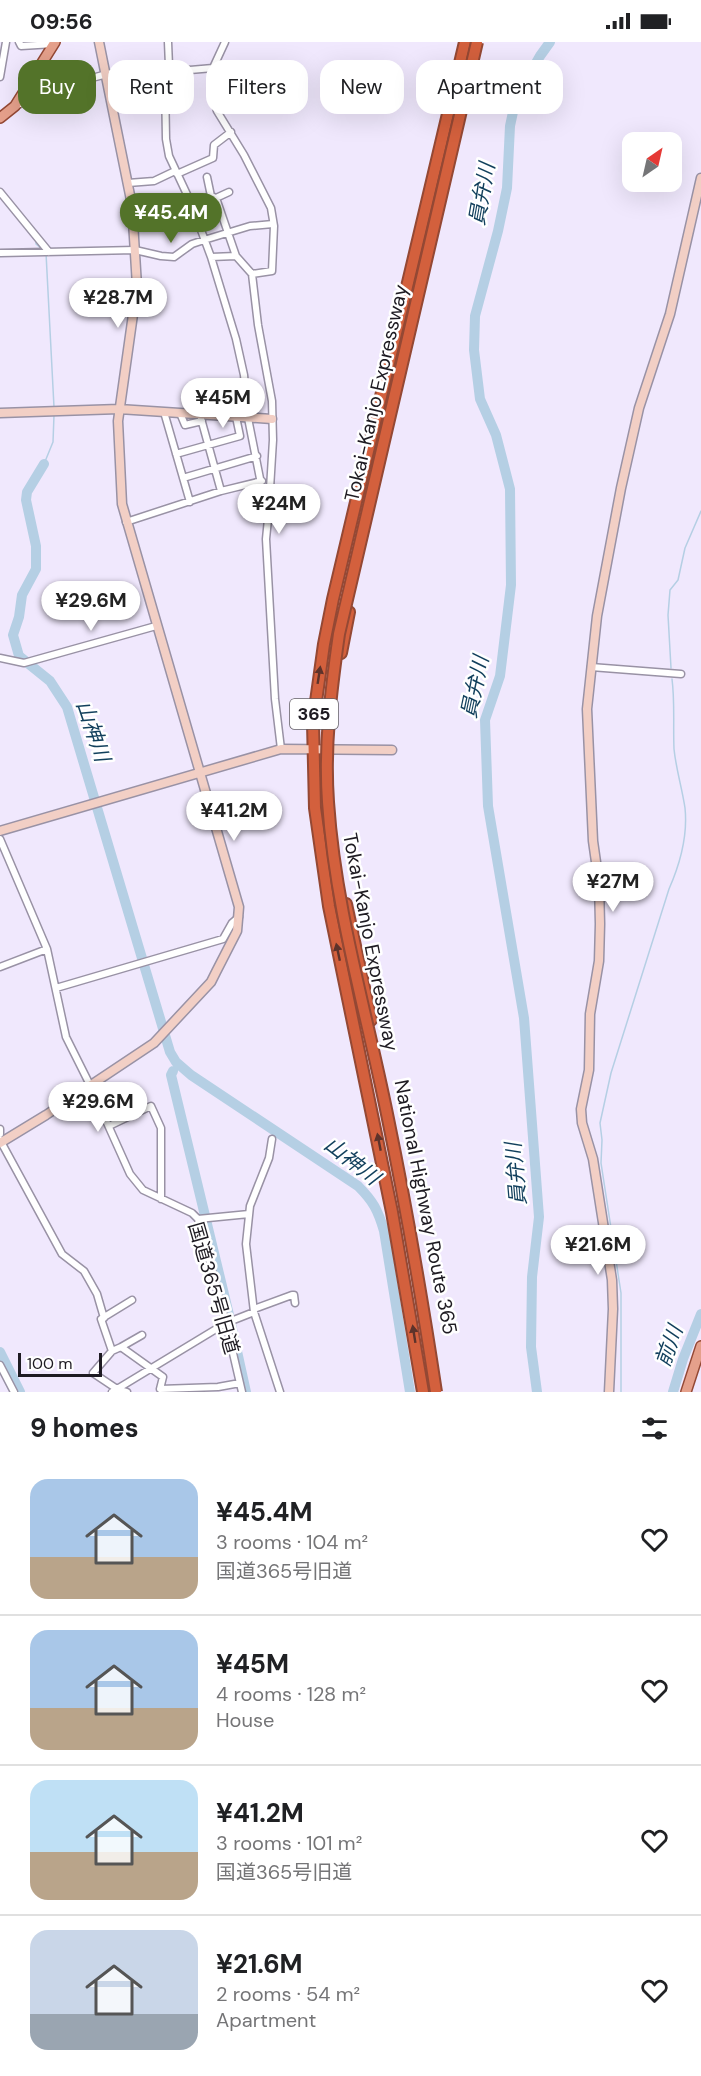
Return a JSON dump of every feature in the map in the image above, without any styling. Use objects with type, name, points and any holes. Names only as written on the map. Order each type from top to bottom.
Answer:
[{"type":"highway","name":"National Highway Route 365","points":[[423,1392],[392,1212],[329,906],[315,808],[313,749],[317,685],[333,598],[465,42]]},
{"type":"highway","name":"Tokai-Kanjo Expressway","points":[[436,1392],[387,1114],[337,886],[331,842],[327,763],[332,689],[341,623],[477,42]]},
{"type":"highway","name":"National Highway Route 365","points":[[441,1392],[400,1156],[342,882],[334,821],[332,748],[338,675],[351,604],[482,42]]},
{"type":"main road","points":[[0,118],[15,106],[55,43]]},
{"type":"main road","points":[[686,1392],[701,1346]]},
{"type":"street","points":[[0,77],[6,42]]},
{"type":"street","points":[[19,42],[21,46],[55,43]]},
{"type":"street","points":[[99,42],[129,183],[134,224],[136,298],[119,409],[118,451],[121,497],[156,626],[239,906],[237,931],[222,963],[203,990],[154,1043],[46,1115],[0,1138],[62,1254],[84,1271],[97,1294],[104,1318]]},
{"type":"street","points":[[168,42],[169,60]]},
{"type":"street","points":[[217,60],[225,42]]},
{"type":"street","points":[[15,106],[69,84],[106,74]]},
{"type":"street","points":[[166,114],[166,139],[176,172],[190,202],[227,304],[241,360],[248,418],[268,519]]},
{"type":"street","points":[[219,114],[271,208],[272,271],[252,274]]},
{"type":"street","points":[[129,183],[154,181],[213,158],[214,145],[231,132]]},
{"type":"street","points":[[207,177],[230,234],[236,256],[252,274],[258,325],[272,401],[273,440],[266,539],[274,692],[281,749]]},
{"type":"street","points":[[609,1392],[612,1280],[593,1159],[582,1123],[581,1109],[589,1070],[590,1014],[599,961],[600,924],[599,883],[593,842],[587,709],[604,575],[639,408],[670,314],[701,178]]},
{"type":"street","points":[[0,192],[50,252]]},
{"type":"street","points":[[161,212],[229,192]]},
{"type":"street","points":[[134,224],[165,225]]},
{"type":"street","points":[[0,253],[135,250],[174,257],[192,244],[204,240],[230,234],[250,226],[273,224]]},
{"type":"street","points":[[211,257],[236,256]]},
{"type":"street","points":[[0,413],[119,409],[180,413],[201,418],[272,419]]},
{"type":"street","points":[[164,412],[190,502]]},
{"type":"street","points":[[176,454],[240,435],[236,417]]},
{"type":"street","points":[[201,418],[221,491]]},
{"type":"street","points":[[183,478],[257,456]]},
{"type":"street","points":[[126,522],[221,491],[262,482]]},
{"type":"street","points":[[0,658],[28,662],[156,626]]},
{"type":"street","points":[[591,667],[681,674]]},
{"type":"street","points":[[0,831],[281,749],[392,750]]},
{"type":"street","name":"国道365号旧道","points":[[0,839],[47,949],[66,1037],[134,1180],[143,1190],[203,1218],[229,1321],[242,1392]]},
{"type":"street","points":[[57,988],[223,939],[239,916]]},
{"type":"street","points":[[0,967],[47,949]]},
{"type":"street","points":[[109,1126],[152,1106],[161,1128],[161,1199]]},
{"type":"street","points":[[272,1139],[269,1158],[249,1214],[246,1244],[254,1310],[280,1392]]},
{"type":"street","points":[[203,1218],[249,1214]]},
{"type":"street","points":[[114,1390],[229,1321],[292,1295],[294,1295],[295,1303]]},
{"type":"street","points":[[112,1351],[101,1319],[132,1300]]},
{"type":"street","points":[[127,1392],[114,1390],[93,1373],[112,1351],[142,1335]]},
{"type":"street","points":[[121,1347],[163,1377],[160,1391],[240,1383]]},
{"type":"street","points":[[0,1365],[3,1378],[14,1392]]},
{"type":"waterway","name":"員弁川","points":[[537,1392],[531,1347],[532,1277],[539,1217],[524,1018],[488,806],[485,720],[500,676],[511,585],[510,489],[496,435],[480,399],[474,350],[475,316],[507,188],[510,126],[516,98],[550,42]]},
{"type":"waterway","name":"山神川","points":[[36,240],[36,244],[43,250]]},
{"type":"waterway","name":"山神川","points":[[46,253],[54,407]]},
{"type":"waterway","name":"山神川","points":[[44,464],[53,442],[54,415]]},
{"type":"waterway","name":"山神川","points":[[44,464],[27,492],[26,500],[36,546],[36,569],[22,595],[19,617],[13,635],[19,656],[50,681],[67,707],[170,1052],[176,1062],[191,1075],[358,1186],[371,1201],[384,1231],[410,1392]]},
{"type":"waterway","points":[[671,668],[668,615],[670,590],[678,580],[685,548],[701,511]]},
{"type":"waterway","points":[[621,1392],[621,1293],[601,1163],[600,1123],[611,1073],[677,870],[684,840],[686,819],[674,749],[672,679]]},
{"type":"waterway","name":"山神川","points":[[173,1071],[171,1075],[246,1392]]},
{"type":"waterway","name":"前川","points":[[673,1392],[701,1314]]},
{"type":"waterway","points":[[0,1352],[20,1392]]}]
